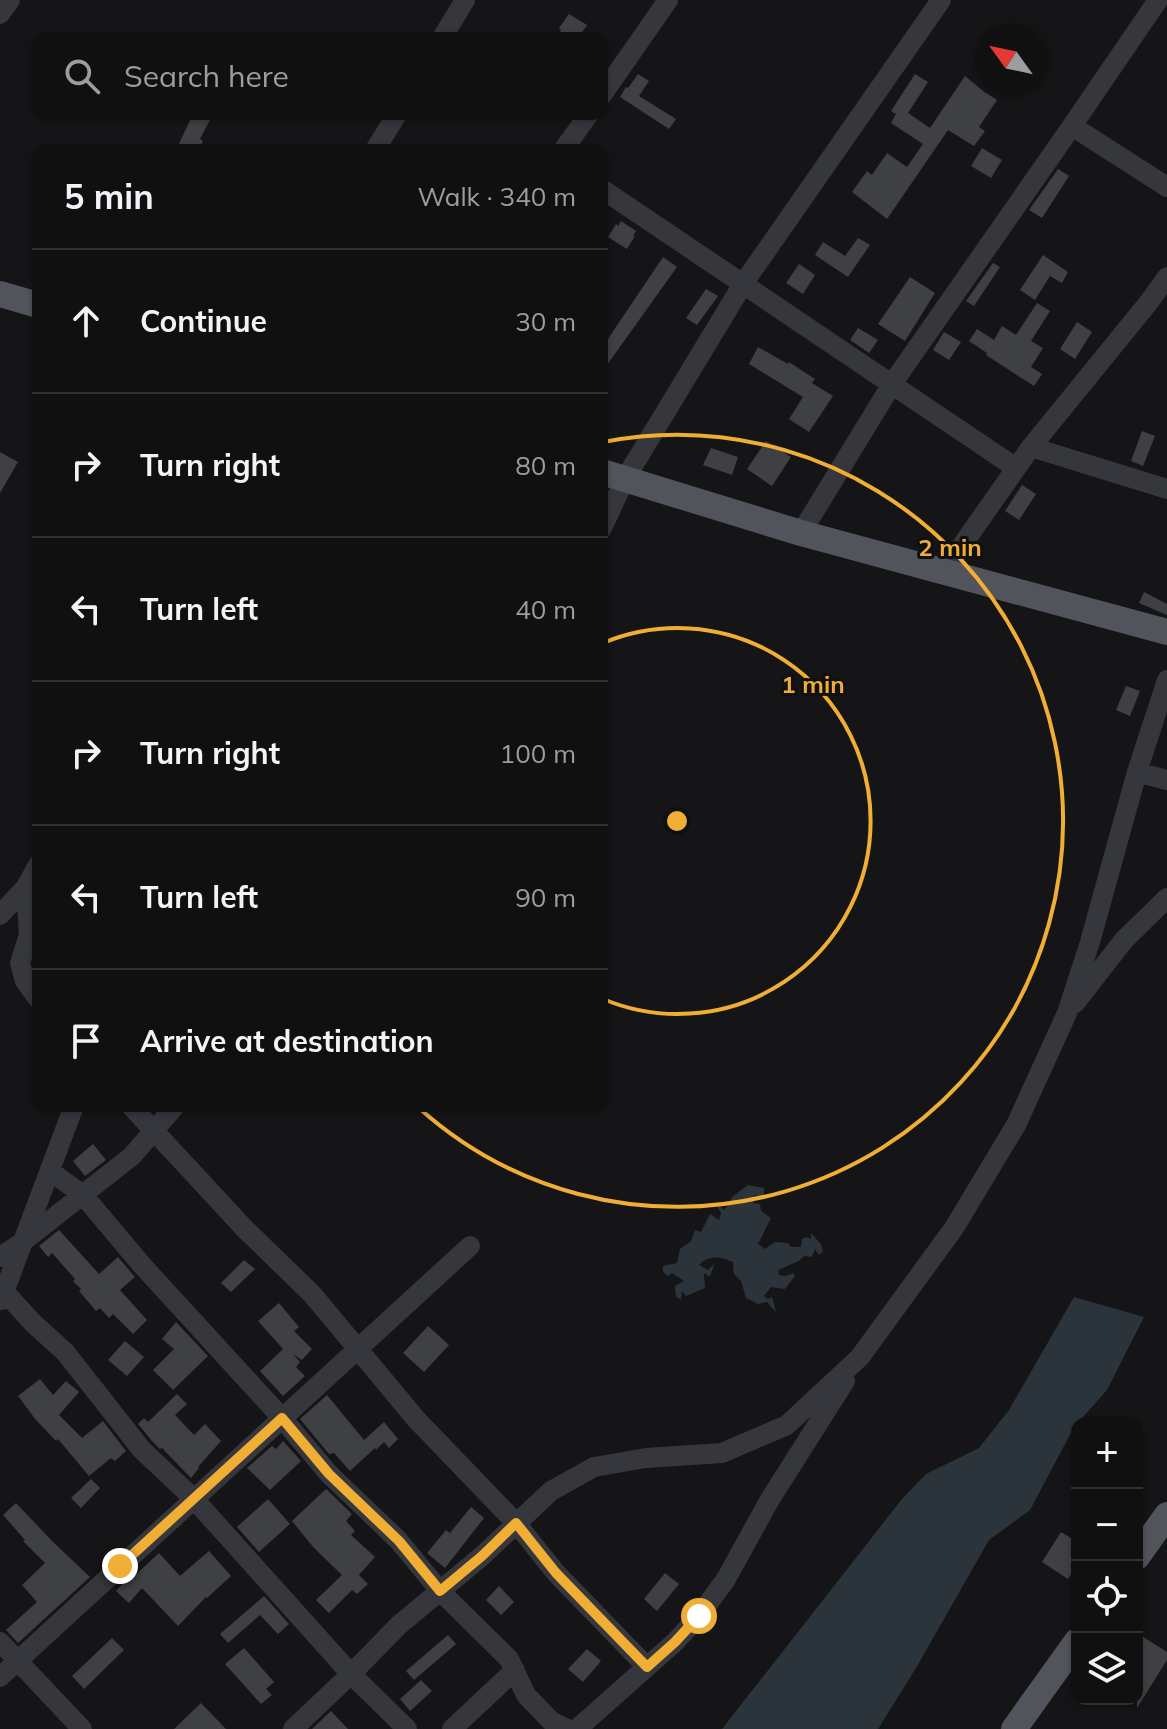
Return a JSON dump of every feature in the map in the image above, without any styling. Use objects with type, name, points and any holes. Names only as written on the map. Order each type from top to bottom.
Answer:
[{"type":"main road","points":[[0,294],[32,303]]},
{"type":"main road","points":[[614,475],[801,533],[1167,632]]},
{"type":"main road","points":[[1143,1549],[1167,1515]]},
{"type":"main road","points":[[1014,1729],[1071,1649]]},
{"type":"street","points":[[0,14],[10,0]]},
{"type":"street","points":[[446,32],[465,0]]},
{"type":"street","points":[[608,86],[668,0]]},
{"type":"street","points":[[608,502],[614,475],[941,0]]},
{"type":"street","points":[[801,533],[892,384],[1158,0]]},
{"type":"street","points":[[379,144],[393,120]]},
{"type":"street","points":[[567,144],[585,120]]},
{"type":"street","points":[[1072,126],[1167,187]]},
{"type":"street","points":[[608,193],[1016,468]]},
{"type":"street","points":[[944,571],[1031,447],[1158,307],[1167,277]]},
{"type":"street","points":[[1031,447],[1167,489]]},
{"type":"street","points":[[577,1729],[675,1642],[726,1579],[769,1501],[860,1357],[954,1228],[1016,1125],[1067,1013],[1167,680]]},
{"type":"street","points":[[1137,772],[1167,780]]},
{"type":"street","points":[[0,915],[32,876]]},
{"type":"street","points":[[26,887],[29,935],[20,963],[25,981],[32,991]]},
{"type":"street","points":[[1067,1013],[1124,940],[1167,898]]},
{"type":"street","points":[[72,1112],[2,1294],[65,1352],[142,1450],[194,1499],[351,1674],[407,1729]]},
{"type":"street","points":[[137,1112],[244,1228],[312,1294],[416,1419],[516,1523],[556,1573],[647,1667]]},
{"type":"street","points":[[0,1257],[132,1156],[170,1112]]},
{"type":"street","points":[[50,1171],[83,1195],[329,1474],[399,1541],[440,1591],[509,1659],[526,1695],[551,1721],[567,1729]]},
{"type":"street","points":[[0,1677],[470,1246]]},
{"type":"street","points":[[293,1729],[399,1625],[482,1556],[551,1491],[594,1467],[646,1458],[722,1453],[787,1425],[860,1357]]},
{"type":"street","points":[[0,1642],[82,1729]]},
{"type":"street","points":[[452,1729],[515,1670]]},
{"type":"shaded area","points":[[748,1185],[764,1188],[764,1198],[755,1195],[753,1203],[760,1204],[761,1211],[771,1218],[758,1244],[765,1249],[775,1242],[801,1247],[802,1239],[811,1239],[811,1233],[823,1251],[819,1255],[815,1249],[812,1257],[804,1256],[778,1270],[779,1275],[794,1273],[795,1276],[785,1289],[771,1287],[764,1296],[768,1299],[772,1297],[776,1312],[767,1302],[758,1304],[746,1298],[741,1281],[734,1274],[733,1262],[719,1258],[706,1259],[699,1265],[708,1270],[715,1263],[710,1276],[704,1274],[705,1288],[686,1296],[682,1291],[681,1300],[676,1297],[675,1286],[684,1281],[672,1273],[668,1276],[663,1272],[663,1266],[677,1263],[680,1249],[691,1241],[695,1230],[701,1232],[710,1214],[719,1220],[721,1213],[715,1202],[724,1210],[732,1197]]},
{"type":"shaded area","points":[[1074,1297],[1144,1317],[1107,1390],[1083,1417],[1071,1417],[1071,1433],[1030,1510],[989,1540],[878,1729],[722,1729],[902,1499],[926,1474],[979,1448],[1009,1410]]},
{"type":"building","points":[[569,14],[587,25],[582,32],[560,32],[559,28]]},
{"type":"building","points":[[638,74],[649,81],[639,96],[676,119],[669,129],[620,97]]},
{"type":"building","points":[[915,74],[928,82],[908,113],[930,128],[965,76],[975,84],[975,96],[991,96],[997,100],[979,127],[985,131],[974,146],[948,130],[887,219],[852,192],[867,171],[872,175],[887,153],[907,167],[923,144],[891,123],[896,114],[891,111]]},
{"type":"building","points":[[190,120],[210,120],[200,139],[202,144],[179,144]]},
{"type":"building","points":[[982,148],[1002,160],[991,178],[971,166]]},
{"type":"building","points":[[1058,169],[1069,176],[1042,218],[1029,210]]},
{"type":"building","points":[[621,221],[636,231],[627,249],[608,237]]},
{"type":"building","points":[[858,238],[870,245],[848,277],[815,255],[823,242],[845,256]]},
{"type":"building","points":[[1043,255],[1068,272],[1062,283],[1050,276],[1035,300],[1020,290]]},
{"type":"building","points":[[663,257],[677,267],[608,364],[608,339]]},
{"type":"building","points":[[993,263],[1000,267],[974,306],[966,301]]},
{"type":"building","points":[[799,264],[815,275],[803,294],[786,283]]},
{"type":"building","points":[[910,277],[935,293],[905,341],[878,324]]},
{"type":"building","points":[[706,289],[718,296],[697,325],[686,318]]},
{"type":"building","points":[[1037,303],[1050,311],[1031,341],[1043,348],[1031,367],[1042,374],[1034,386],[969,341],[977,329],[994,340],[1002,326],[1016,335]]},
{"type":"building","points":[[1077,322],[1092,332],[1075,359],[1060,349]]},
{"type":"building","points":[[858,328],[878,340],[869,353],[850,340]]},
{"type":"building","points":[[944,332],[961,342],[949,360],[933,350]]},
{"type":"building","points":[[758,347],[789,362],[815,379],[812,383],[833,396],[809,432],[789,419],[803,397],[749,364]]},
{"type":"building","points":[[1142,431],[1155,436],[1143,466],[1131,461]]},
{"type":"building","points":[[766,441],[791,457],[772,486],[747,469]]},
{"type":"building","points":[[711,448],[738,457],[732,475],[703,465]]},
{"type":"building","points":[[0,452],[18,462],[0,493]]},
{"type":"building","points":[[1022,485],[1036,494],[1019,520],[1005,511]]},
{"type":"building","points":[[1144,592],[1167,604],[1167,615],[1139,603]]},
{"type":"building","points":[[1126,686],[1140,691],[1130,716],[1116,710]]},
{"type":"building","points":[[93,1144],[106,1160],[85,1176],[73,1161]]},
{"type":"building","points":[[59,1230],[99,1274],[118,1257],[135,1277],[120,1290],[147,1320],[133,1334],[113,1314],[109,1318],[100,1308],[96,1311],[79,1291],[81,1289],[73,1281],[75,1279],[52,1253],[48,1257],[39,1246]]},
{"type":"building","points":[[244,1260],[255,1269],[231,1292],[221,1283]]},
{"type":"building","points":[[279,1303],[299,1327],[294,1331],[312,1349],[302,1360],[293,1354],[300,1362],[296,1367],[305,1376],[283,1396],[260,1371],[283,1349],[258,1321]]},
{"type":"building","points":[[176,1322],[208,1356],[173,1390],[153,1370],[174,1349],[162,1339]]},
{"type":"building","points":[[428,1326],[449,1345],[424,1372],[403,1353]]},
{"type":"building","points":[[125,1341],[144,1357],[127,1376],[108,1360]]},
{"type":"building","points":[[40,1379],[53,1395],[66,1381],[79,1392],[59,1415],[82,1438],[103,1421],[126,1451],[115,1461],[111,1458],[89,1476],[58,1439],[56,1441],[36,1420],[18,1396]]},
{"type":"building","points":[[177,1394],[187,1404],[175,1415],[194,1435],[205,1424],[221,1441],[191,1478],[138,1424],[144,1418],[148,1422]]},
{"type":"building","points":[[327,1395],[364,1440],[384,1422],[398,1439],[389,1448],[384,1442],[375,1448],[350,1471],[334,1453],[329,1454],[300,1419]]},
{"type":"building","points":[[283,1441],[301,1461],[270,1490],[247,1468],[272,1446],[276,1449]]},
{"type":"building","points":[[91,1479],[100,1488],[81,1508],[71,1498]]},
{"type":"building","points":[[326,1489],[352,1514],[346,1521],[355,1531],[351,1535],[375,1557],[359,1575],[368,1584],[357,1594],[352,1590],[329,1613],[316,1600],[342,1575],[292,1521]]},
{"type":"building","points":[[268,1499],[290,1524],[259,1552],[237,1527]]},
{"type":"building","points":[[16,1503],[90,1577],[18,1643],[6,1630],[37,1602],[22,1585],[45,1563],[3,1515]]},
{"type":"building","points":[[471,1507],[484,1518],[445,1568],[427,1553],[446,1530],[450,1533]]},
{"type":"building","points":[[1061,1532],[1071,1538],[1071,1574],[1068,1579],[1042,1562]]},
{"type":"building","points":[[209,1551],[231,1576],[178,1626],[142,1588],[129,1603],[116,1591],[159,1553],[180,1576]]},
{"type":"building","points":[[665,1573],[679,1584],[657,1611],[644,1599]]},
{"type":"building","points":[[499,1586],[514,1602],[501,1615],[486,1600]]},
{"type":"building","points":[[264,1596],[289,1624],[278,1634],[260,1615],[228,1643],[220,1634]]},
{"type":"building","points":[[448,1635],[456,1644],[414,1680],[406,1671]]},
{"type":"building","points":[[1143,1637],[1167,1652],[1167,1660],[1143,1698]]},
{"type":"building","points":[[112,1638],[124,1650],[84,1689],[72,1676]]},
{"type":"building","points":[[244,1648],[274,1682],[266,1689],[272,1695],[261,1704],[225,1664]]},
{"type":"building","points":[[587,1649],[601,1661],[583,1682],[568,1669]]},
{"type":"building","points":[[421,1680],[432,1691],[410,1711],[400,1699]]},
{"type":"building","points":[[201,1703],[226,1729],[174,1729]]},
{"type":"building","points":[[331,1711],[348,1729],[312,1729]]},
{"type":"route","points":[[120,1566],[282,1418],[329,1474],[399,1541],[440,1591],[516,1523],[556,1573],[647,1667],[699,1616]]}]
